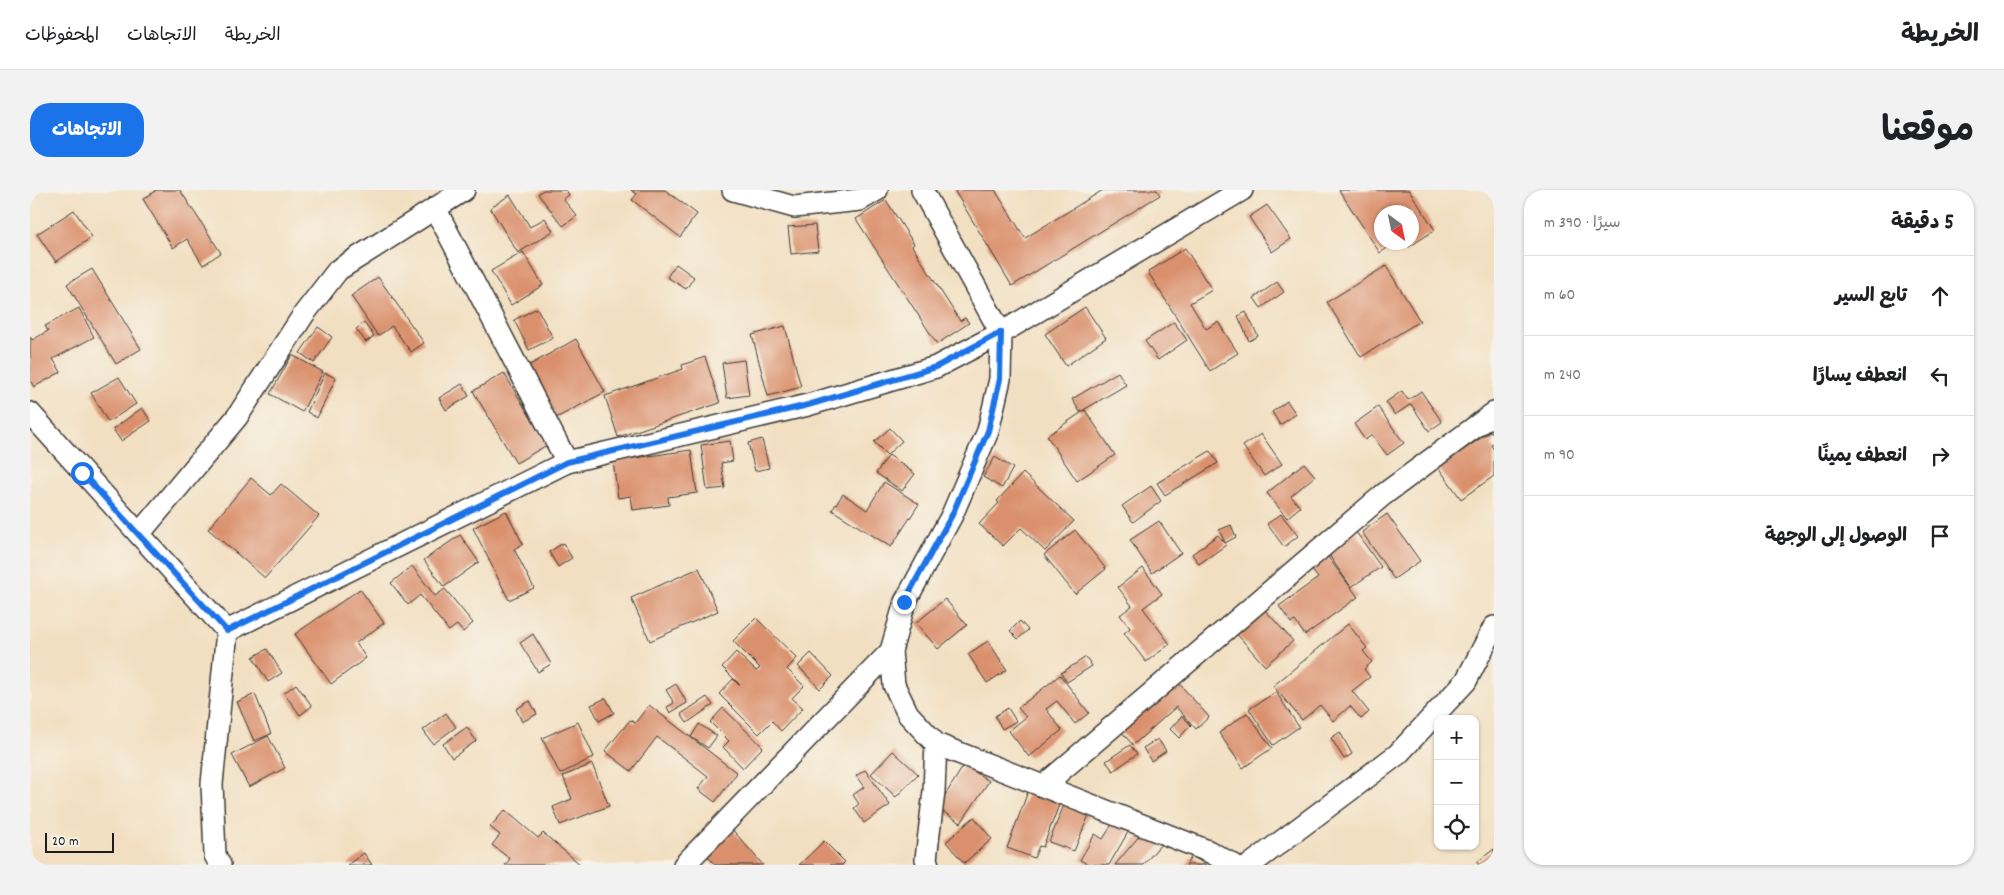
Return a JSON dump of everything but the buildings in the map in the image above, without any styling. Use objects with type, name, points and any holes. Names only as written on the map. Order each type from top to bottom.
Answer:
[{"type":"street","points":[[139,534],[237,417],[304,314],[338,270],[464,190]]},
{"type":"street","points":[[733,190],[794,207],[860,200],[877,190]]},
{"type":"street","points":[[922,190],[1001,332],[1000,379],[988,431],[952,515],[904,602],[891,651],[894,684],[908,714],[936,744],[1208,851],[1234,865]]},
{"type":"street","points":[[227,631],[567,462],[808,405],[936,367],[1001,332],[1242,190]]},
{"type":"street","points":[[435,208],[567,462]]},
{"type":"street","points":[[1043,786],[1383,495],[1494,412]]},
{"type":"street","points":[[30,413],[227,631],[212,784],[217,862]]},
{"type":"street","points":[[1466,681],[1494,627]]},
{"type":"street","points":[[684,865],[891,651]]},
{"type":"street","points":[[1250,865],[1398,754],[1466,681],[1494,663]]},
{"type":"street","points":[[928,865],[926,859],[934,791],[936,744]]},
{"type":"route","points":[[82,473],[227,631],[567,462],[808,405],[936,367],[1001,332],[1000,379],[988,431],[952,515],[904,602]]}]
